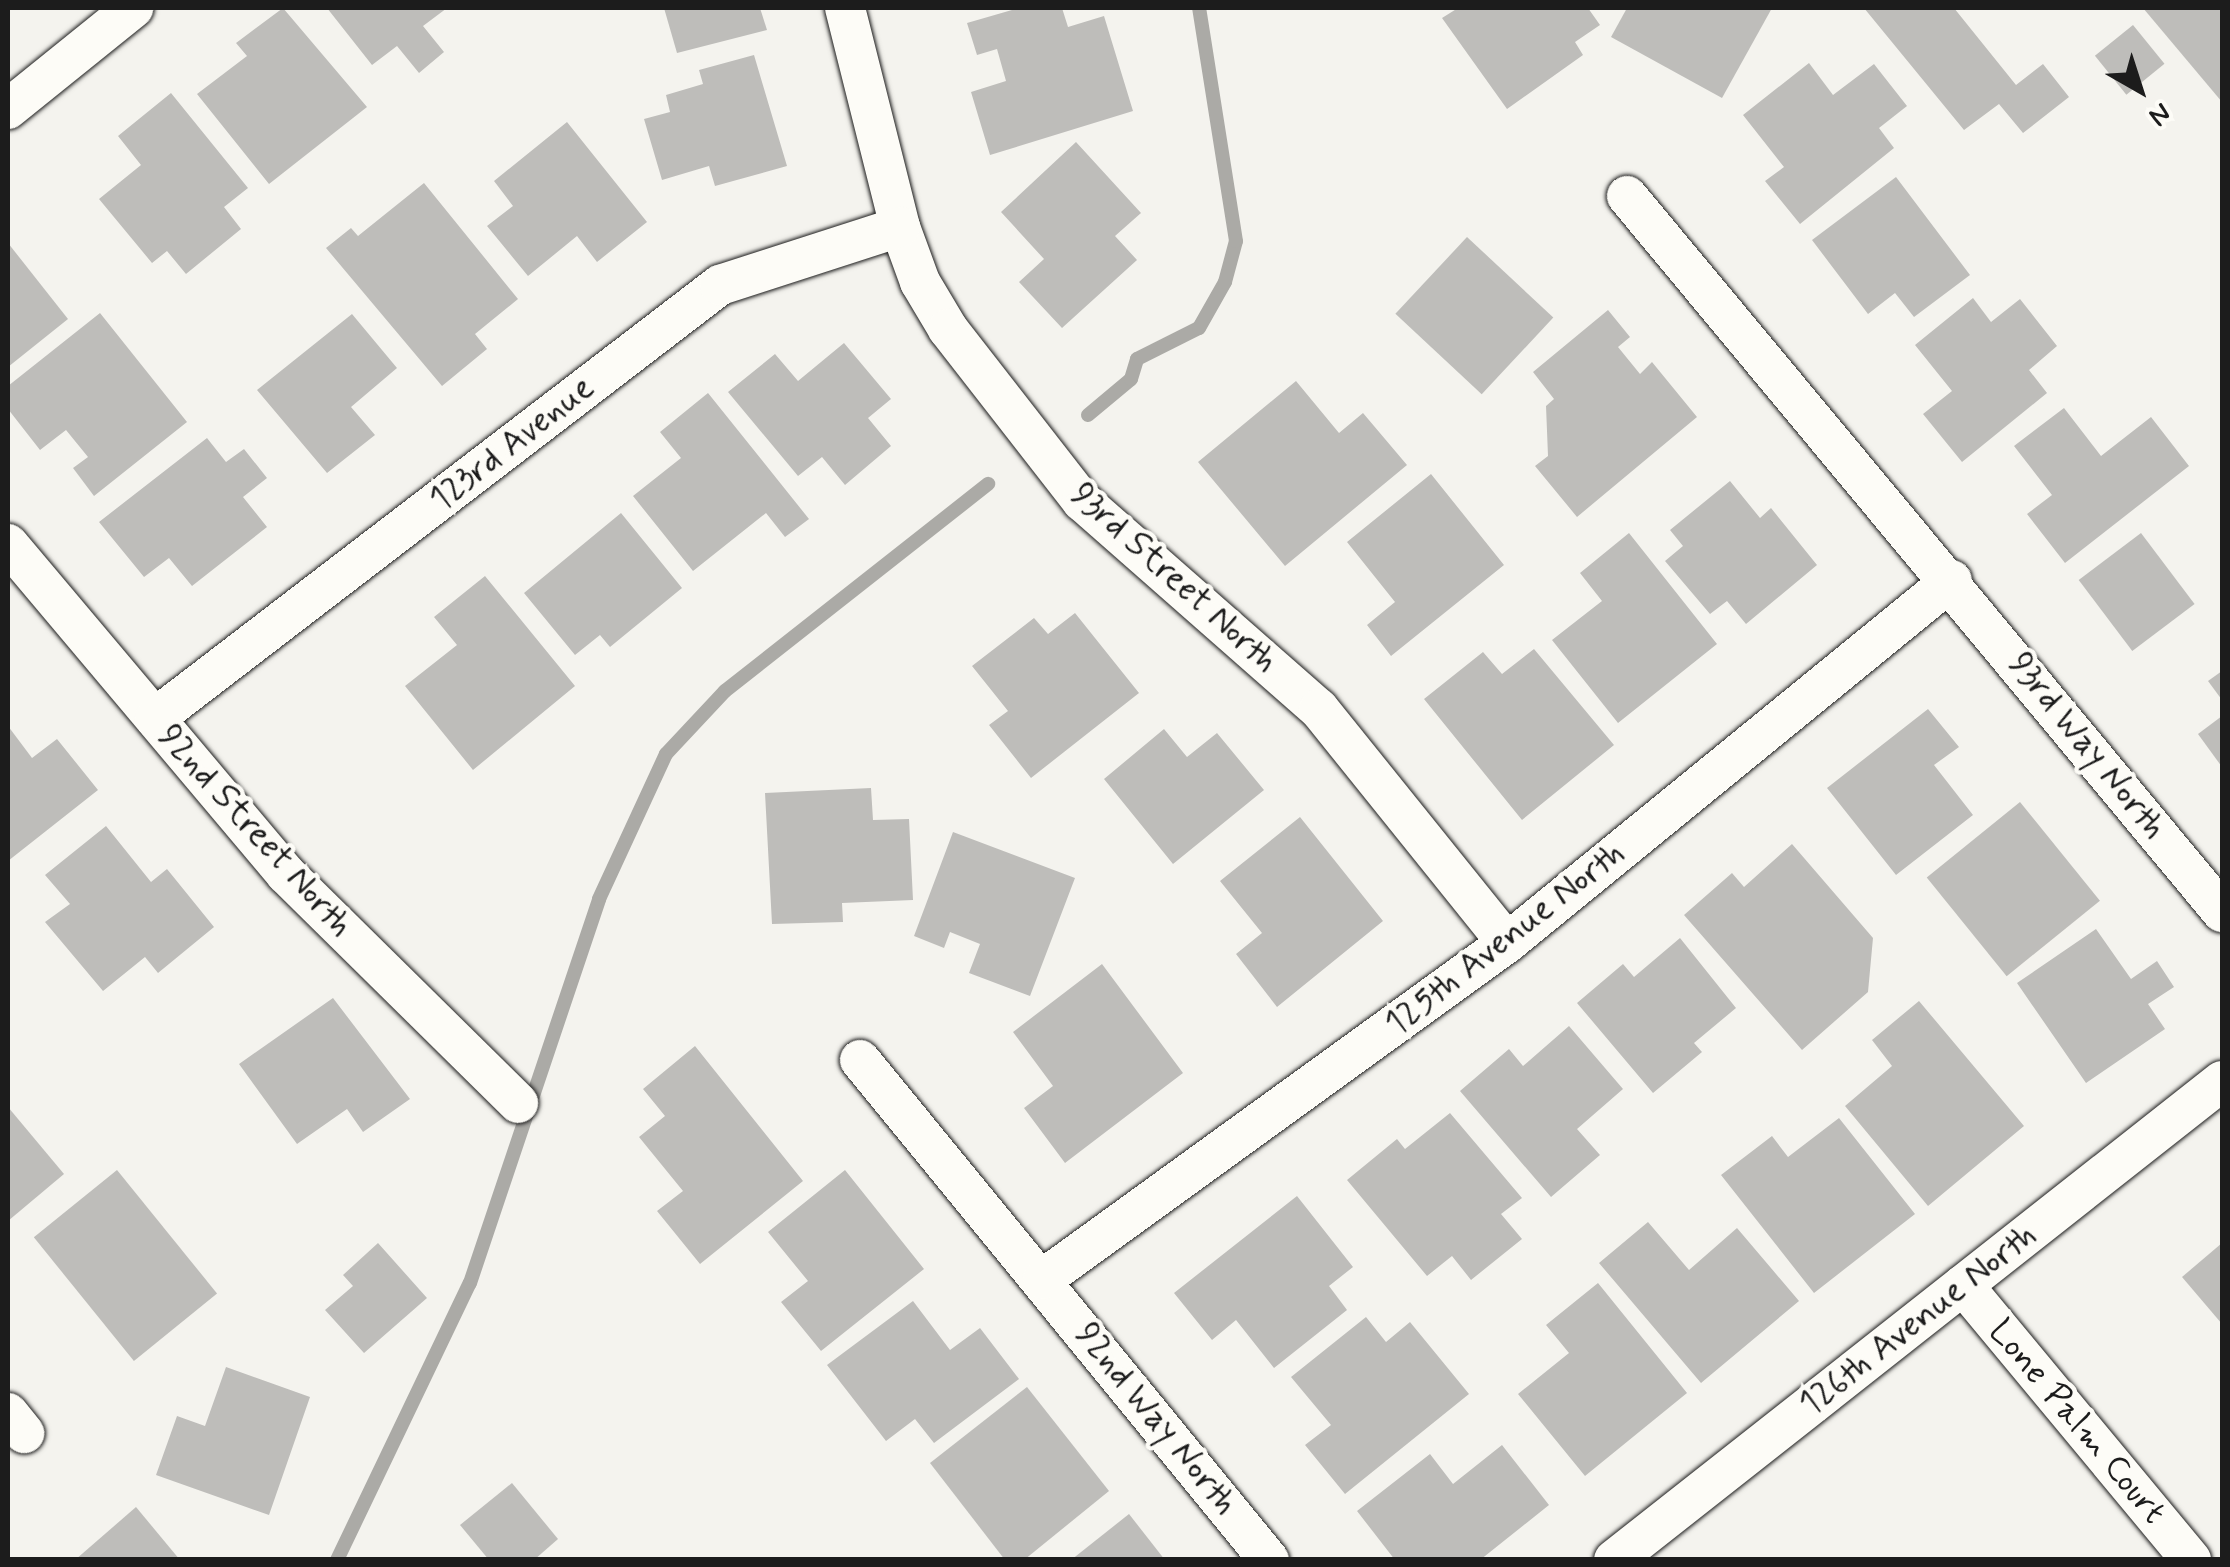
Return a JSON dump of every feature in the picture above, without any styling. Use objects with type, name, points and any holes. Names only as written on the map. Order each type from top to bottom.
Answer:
[{"type":"street","points":[[8,109],[133,8]]},
{"type":"street","name":"93rd Street North","points":[[845,8],[900,228],[920,282],[948,329],[1082,501],[1320,709],[1508,943]]},
{"type":"street","name":"93rd Way North","points":[[1628,196],[1952,580],[2222,912]]},
{"type":"street","name":"123rd Avenue","points":[[155,718],[720,284],[900,228]]},
{"type":"street","name":"92nd Street North","points":[[8,544],[286,874],[518,1104]]},
{"type":"street","name":"125th Avenue North","points":[[1044,1279],[1508,943],[1952,580]]},
{"type":"street","name":"92nd Way North","points":[[860,1060],[1044,1279],[1270,1560]]},
{"type":"street","name":"126th Avenue North","points":[[1614,1560],[2222,1081]]},
{"type":"street","name":"Lone Palm Court","points":[[1963,1285],[2191,1560]]},
{"type":"building","points":[[283,8],[367,107],[269,184],[197,94],[247,56],[236,43]]},
{"type":"building","points":[[327,8],[447,8],[423,26],[444,52],[419,73],[397,46],[372,65]]},
{"type":"building","points":[[664,8],[760,8],[767,30],[677,53]]},
{"type":"building","points":[[1019,8],[1062,8],[1068,27],[1104,16],[1133,111],[990,155],[971,92],[1006,81],[997,49],[977,55],[967,23]]},
{"type":"building","points":[[1458,8],[1588,8],[1600,25],[1575,42],[1583,55],[1507,109],[1442,18]]},
{"type":"building","points":[[1627,8],[1772,8],[1722,98],[1611,37]]},
{"type":"building","points":[[1864,8],[1954,8],[2016,85],[2043,64],[2069,97],[2023,133],[1999,104],[1964,130]]},
{"type":"building","points":[[2143,8],[2222,8],[2222,102]]},
{"type":"building","points":[[2133,25],[2164,64],[2126,95],[2095,56]]},
{"type":"building","points":[[754,55],[787,166],[715,186],[709,166],[662,180],[644,119],[670,112],[666,95],[703,84],[699,70]]},
{"type":"building","points":[[1809,63],[1833,95],[1874,64],[1907,106],[1879,128],[1894,148],[1800,224],[1765,181],[1784,167],[1743,115]]},
{"type":"building","points":[[171,93],[248,188],[224,207],[241,229],[186,274],[167,251],[152,263],[99,199],[141,165],[118,136]]},
{"type":"building","points":[[567,122],[647,222],[597,262],[577,236],[528,276],[487,226],[513,206],[494,181]]},
{"type":"building","points":[[1076,142],[1141,213],[1115,236],[1137,260],[1062,328],[1019,282],[1044,259],[1001,212]]},
{"type":"building","points":[[1896,177],[1970,275],[1914,317],[1895,293],[1868,314],[1812,240]]},
{"type":"building","points":[[424,183],[518,299],[475,334],[487,349],[442,386],[326,248],[351,228],[358,236]]},
{"type":"building","points":[[1467,237],[1553,317],[1482,394],[1395,314]]},
{"type":"building","points":[[8,243],[68,319],[8,367]]},
{"type":"building","points":[[1973,298],[1991,322],[2020,299],[2057,346],[2029,370],[2047,393],[1962,462],[1923,414],[1952,391],[1915,345]]},
{"type":"building","points":[[1608,310],[1630,337],[1618,347],[1640,374],[1652,362],[1697,417],[1577,517],[1535,466],[1548,456],[1546,406],[1554,399],[1533,372]]},
{"type":"building","points":[[100,313],[187,422],[94,496],[73,468],[88,457],[66,430],[40,450],[8,409],[8,386]]},
{"type":"building","points":[[352,314],[397,368],[351,407],[375,435],[327,473],[257,390]]},
{"type":"building","points":[[844,343],[891,399],[868,418],[891,446],[845,485],[822,457],[798,476],[728,392],[775,354],[798,381]]},
{"type":"building","points":[[1296,381],[1339,433],[1363,413],[1407,465],[1285,566],[1198,462]]},
{"type":"building","points":[[708,393],[809,519],[785,537],[766,513],[693,571],[633,496],[681,458],[660,432]]},
{"type":"building","points":[[2064,408],[2101,456],[2151,417],[2189,466],[2065,563],[2027,514],[2052,495],[2014,446]]},
{"type":"building","points":[[207,438],[226,462],[244,449],[267,478],[243,497],[267,527],[192,586],[169,558],[144,577],[99,522]]},
{"type":"building","points":[[1431,474],[1504,565],[1391,656],[1367,625],[1395,602],[1347,542]]},
{"type":"building","points":[[1730,481],[1760,518],[1771,508],[1817,565],[1746,624],[1727,601],[1710,614],[1665,561],[1683,546],[1670,530]]},
{"type":"building","points":[[621,513],[682,588],[610,647],[600,635],[575,655],[524,593]]},
{"type":"building","points":[[1629,533],[1717,644],[1618,723],[1552,640],[1602,601],[1580,573]]},
{"type":"building","points":[[2141,533],[2195,604],[2132,651],[2079,580]]},
{"type":"building","points":[[485,576],[575,686],[473,770],[405,686],[457,645],[434,617]]},
{"type":"building","points":[[1075,613],[1139,693],[1031,778],[989,725],[1008,711],[972,666],[1034,618],[1048,634]]},
{"type":"building","points":[[1534,649],[1614,745],[1522,820],[1424,699],[1483,652],[1502,674]]},
{"type":"building","points":[[2222,671],[2222,700],[2208,681]]},
{"type":"building","points":[[1928,709],[1959,747],[1934,765],[1973,815],[1896,875],[1827,788]]},
{"type":"building","points":[[2222,716],[2222,767],[2198,734]]},
{"type":"building","points":[[8,726],[32,758],[57,739],[98,790],[8,861]]},
{"type":"building","points":[[1164,729],[1187,757],[1217,733],[1264,790],[1173,864],[1104,779]]},
{"type":"building","points":[[871,788],[873,820],[909,819],[913,900],[842,903],[843,922],[772,924],[765,793]]},
{"type":"building","points":[[2020,802],[2100,901],[2007,976],[1927,878]]},
{"type":"building","points":[[1300,817],[1383,921],[1277,1007],[1236,954],[1262,933],[1220,881]]},
{"type":"building","points":[[106,826],[151,882],[167,869],[214,927],[158,973],[145,957],[103,991],[45,922],[70,904],[45,875]]},
{"type":"building","points":[[953,832],[1075,878],[1030,996],[969,973],[980,944],[950,932],[944,948],[914,936]]},
{"type":"building","points":[[1792,844],[1873,938],[1868,992],[1802,1050],[1684,915],[1732,873],[1744,887]]},
{"type":"building","points":[[2096,929],[2131,979],[2157,961],[2174,987],[2148,1004],[2165,1029],[2086,1083],[2017,983]]},
{"type":"building","points":[[1680,938],[1736,1008],[1694,1043],[1702,1052],[1653,1093],[1577,1003],[1623,964],[1634,977]]},
{"type":"building","points":[[1102,964],[1183,1073],[1065,1163],[1024,1108],[1053,1086],[1013,1032]]},
{"type":"building","points":[[333,998],[410,1099],[363,1132],[347,1109],[297,1144],[239,1064]]},
{"type":"building","points":[[1919,1001],[2024,1126],[1928,1206],[1845,1106],[1892,1066],[1872,1040]]},
{"type":"building","points":[[1569,1026],[1623,1089],[1577,1129],[1600,1155],[1551,1197],[1460,1091],[1509,1049],[1523,1066]]},
{"type":"building","points":[[695,1046],[803,1181],[700,1264],[657,1211],[683,1191],[639,1137],[665,1116],[643,1089]]},
{"type":"building","points":[[8,1107],[64,1174],[8,1221]]},
{"type":"building","points":[[1450,1113],[1522,1198],[1501,1214],[1522,1239],[1471,1280],[1452,1256],[1427,1276],[1347,1180],[1397,1139],[1405,1149]]},
{"type":"building","points":[[1839,1118],[1915,1214],[1814,1293],[1721,1175],[1772,1136],[1788,1157]]},
{"type":"building","points":[[117,1170],[217,1294],[134,1361],[34,1237]]},
{"type":"building","points":[[845,1170],[924,1269],[821,1351],[781,1302],[808,1281],[768,1232]]},
{"type":"building","points":[[1297,1196],[1353,1267],[1329,1286],[1347,1310],[1274,1368],[1236,1320],[1212,1340],[1174,1293]]},
{"type":"building","points":[[1648,1222],[1689,1270],[1737,1228],[1799,1301],[1701,1383],[1599,1263]]},
{"type":"building","points":[[378,1243],[427,1298],[364,1353],[325,1310],[353,1286],[343,1275]]},
{"type":"building","points":[[2222,1243],[2222,1324],[2182,1277]]},
{"type":"building","points":[[1598,1283],[1687,1393],[1585,1476],[1518,1394],[1569,1353],[1546,1325]]},
{"type":"building","points":[[913,1301],[950,1350],[980,1328],[1019,1379],[934,1443],[915,1419],[886,1441],[827,1365]]},
{"type":"building","points":[[1366,1317],[1386,1342],[1410,1322],[1469,1394],[1345,1494],[1305,1445],[1331,1425],[1291,1377]]},
{"type":"building","points":[[226,1367],[310,1397],[269,1515],[156,1475],[177,1416],[205,1426]]},
{"type":"building","points":[[1027,1387],[1109,1491],[1024,1560],[1005,1560],[930,1463]]},
{"type":"building","points":[[1502,1445],[1549,1505],[1480,1560],[1395,1560],[1357,1511],[1430,1454],[1453,1484]]},
{"type":"building","points":[[512,1483],[558,1539],[534,1560],[489,1560],[460,1525]]},
{"type":"building","points":[[136,1507],[180,1560],[75,1560]]},
{"type":"building","points":[[1129,1514],[1165,1560],[1071,1560]]},
{"type":"waterway","points":[[1088,415],[1131,379],[1137,359],[1199,328],[1225,282],[1236,241],[1199,8]]},
{"type":"waterway","points":[[337,1560],[470,1283],[599,899],[666,754],[725,691],[988,484]]}]
